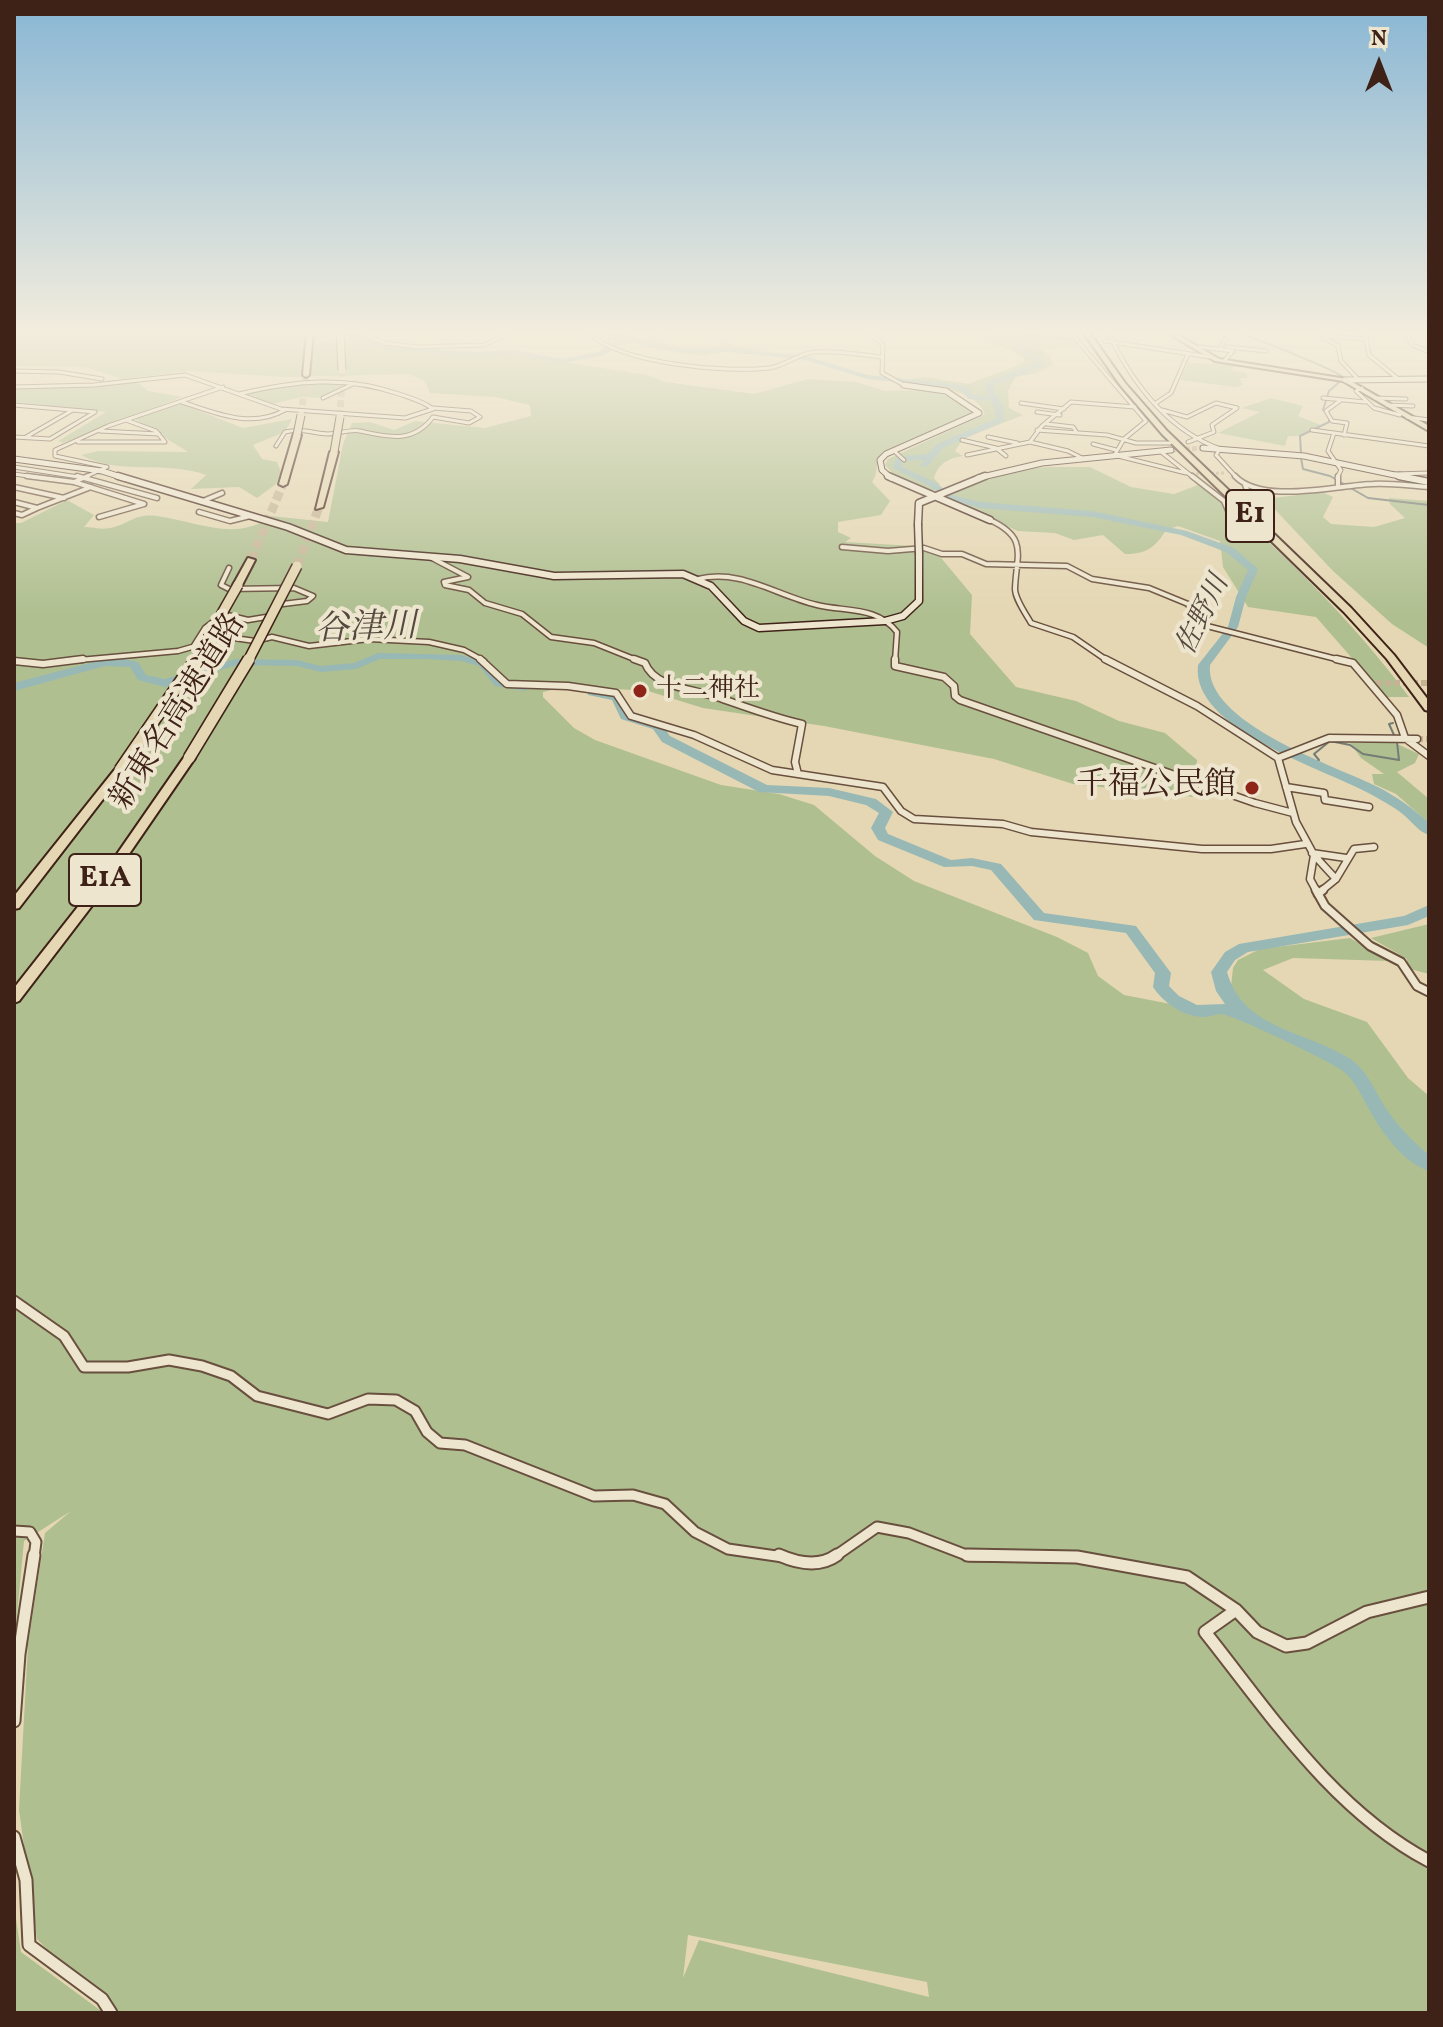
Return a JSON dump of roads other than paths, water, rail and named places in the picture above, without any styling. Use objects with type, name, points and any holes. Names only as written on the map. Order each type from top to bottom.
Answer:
[{"type":"highway","points":[[283,484],[299,427]]},
{"type":"highway","points":[[319,507],[338,427]]},
{"type":"highway","name":"E1","points":[[1159,427],[1362,626],[1429,708]]},
{"type":"highway","name":"E1","points":[[1170,427],[1370,622],[1429,693]]},
{"type":"highway","name":"新東名高速道路","points":[[14,905],[120,770],[194,662],[251,560]]},
{"type":"highway","name":"新東名高速道路","points":[[14,998],[103,883],[189,758],[249,661],[297,566]]},
{"type":"street","points":[[24,438],[44,427]]},
{"type":"street","points":[[50,439],[71,427]]},
{"type":"street","points":[[74,482],[107,467],[53,455],[64,445],[108,427]]},
{"type":"street","points":[[73,441],[161,445],[165,442],[161,434],[141,427]]},
{"type":"street","points":[[276,446],[285,432],[296,428],[329,434],[361,430],[372,436],[400,437],[426,427]]},
{"type":"street","points":[[955,427],[880,459],[885,474],[990,520],[1012,533],[1019,548],[1021,565],[1015,591],[1031,623],[1085,643],[1124,671],[1197,706],[1281,757],[1293,813],[1305,844],[1336,879]]},
{"type":"street","points":[[1030,442],[1041,427]]},
{"type":"street","points":[[1069,427],[1077,433]]},
{"type":"street","points":[[1116,454],[1124,439],[1141,427]]},
{"type":"street","points":[[1181,427],[1197,441],[1220,449]]},
{"type":"street","points":[[1188,442],[1214,432],[1212,427]]},
{"type":"street","points":[[1344,435],[1346,427]]},
{"type":"street","points":[[1036,430],[1170,446]]},
{"type":"street","points":[[1312,430],[1429,446]]},
{"type":"street","points":[[97,431],[161,434]]},
{"type":"street","points":[[1334,433],[1328,451],[1341,470],[1338,487]]},
{"type":"street","points":[[988,437],[1023,444]]},
{"type":"street","points":[[15,438],[50,439],[64,445]]},
{"type":"street","points":[[962,440],[996,448],[1006,456]]},
{"type":"street","points":[[967,455],[1030,442],[1068,451],[1084,459]]},
{"type":"street","points":[[1093,444],[1116,454],[1191,474]]},
{"type":"street","points":[[14,462],[102,471],[250,516],[346,550],[430,557],[554,576],[665,572],[698,579],[711,586],[744,621],[759,628],[885,621],[903,616],[919,601],[916,509],[934,495],[952,487],[1006,469],[1160,451],[1170,446]]},
{"type":"street","points":[[1203,448],[1334,461],[1429,484]]},
{"type":"street","points":[[1160,451],[1184,473],[1224,501],[1230,515],[1270,513],[1252,501],[1245,485],[1216,455],[1220,449]]},
{"type":"street","points":[[896,453],[904,460]]},
{"type":"street","points":[[14,462],[157,498]]},
{"type":"street","points":[[1225,473],[1232,472]]},
{"type":"street","points":[[1394,474],[1429,473]]},
{"type":"street","points":[[16,475],[74,482],[144,504]]},
{"type":"street","points":[[1245,485],[1298,492],[1338,487],[1429,484]]},
{"type":"street","points":[[14,487],[64,498]]},
{"type":"street","points":[[14,513],[22,515],[91,487]]},
{"type":"street","points":[[99,517],[172,492]]},
{"type":"street","points":[[203,501],[222,493]]},
{"type":"street","points":[[14,502],[37,508]]},
{"type":"street","points":[[215,505],[196,513],[230,521],[250,516]]},
{"type":"street","points":[[842,547],[888,551],[924,548],[942,554],[962,554],[982,564],[1067,566],[1106,583],[1149,588],[1188,604],[1194,619],[1217,628],[1353,663],[1397,715],[1405,738],[1429,756]]},
{"type":"street","points":[[430,557],[468,577],[444,582],[445,585],[469,590],[485,603],[522,614],[551,637],[594,643],[645,663],[648,671],[670,684],[716,696],[760,715],[802,724],[795,762],[798,774]]},
{"type":"street","points":[[193,647],[208,621],[218,615],[269,618],[275,605],[307,601],[313,596],[294,588],[229,589],[221,585],[229,568]]},
{"type":"street","points":[[698,579],[713,575],[763,584],[816,605],[868,612],[897,632],[895,666],[944,677],[954,686],[960,700],[1174,777],[1191,780],[1254,806],[1293,813]]},
{"type":"street","points":[[14,661],[43,664],[103,656],[143,655],[237,636],[255,641],[272,637],[309,646],[369,639],[440,645],[474,654],[507,684],[568,686],[616,693],[631,716],[694,735],[772,770],[883,787],[901,811],[914,819],[1003,824],[1031,832],[1214,849],[1256,850],[1305,844]]},
{"type":"street","points":[[1281,757],[1343,737],[1417,739]]},
{"type":"street","points":[[1286,787],[1324,793],[1325,800],[1369,807]]},
{"type":"street","points":[[1318,894],[1336,879],[1354,849],[1374,847]]},
{"type":"street","points":[[1313,854],[1346,858]]},
{"type":"street","points":[[1313,854],[1310,879],[1342,924],[1370,946],[1401,962],[1410,979],[1429,992]]},
{"type":"street","points":[[14,1301],[66,1333],[77,1347],[84,1367],[128,1367],[169,1360],[202,1366],[231,1376],[257,1396],[328,1414],[368,1399],[396,1400],[415,1411],[427,1432],[440,1443],[465,1445],[594,1496],[633,1495],[665,1504],[695,1532],[728,1549],[773,1553],[800,1564],[830,1560],[877,1527],[909,1533],[969,1556],[1077,1557],[1168,1572],[1187,1577],[1236,1610],[1257,1632],[1286,1646],[1307,1643],[1367,1612],[1429,1597]]},
{"type":"street","points":[[14,1531],[30,1532],[36,1542],[19,1654],[14,1721]]},
{"type":"street","points":[[1236,1610],[1205,1632],[1330,1784],[1371,1825],[1429,1861]]},
{"type":"street","points":[[14,1837],[26,1880],[29,1945],[102,1999],[111,2013]]},
{"type":"waterway","name":"佐野川","points":[[924,465],[940,446],[984,427]]},
{"type":"waterway","points":[[1301,453],[1300,436],[1319,427]]},
{"type":"waterway","name":"佐野川","points":[[928,457],[899,459],[897,468],[932,484],[949,497],[980,505],[1092,514],[1184,533],[1230,550],[1253,569],[1233,627],[1204,665],[1210,696],[1231,718],[1263,738],[1376,792],[1408,810],[1429,831]]},
{"type":"waterway","points":[[1301,458],[1303,469],[1330,476],[1368,498],[1429,505]]},
{"type":"waterway","name":"谷津川","points":[[14,687],[105,662],[134,664],[142,678],[165,683],[236,662],[297,663],[321,669],[356,666],[378,656],[461,658],[483,664],[499,684],[525,687]]},
{"type":"waterway","name":"谷津川","points":[[592,692],[617,697],[625,716],[657,726],[666,739],[764,789],[829,792],[871,802],[886,812],[878,828],[883,837],[949,864],[972,862],[996,867],[1039,917],[1131,929],[1163,973],[1161,987],[1173,999],[1196,1011],[1221,1008],[1251,1019]]},
{"type":"waterway","points":[[1393,723],[1389,724],[1394,735]]},
{"type":"waterway","points":[[1315,763],[1319,760],[1314,754],[1330,741],[1350,745],[1363,754],[1399,760],[1397,742]]},
{"type":"waterway","name":"佐野川","points":[[1251,1019],[1235,1006],[1224,991],[1219,972],[1230,956],[1244,948],[1408,920],[1429,910]]},
{"type":"waterway","name":"佐野川","points":[[1251,1019],[1351,1068],[1362,1080],[1392,1130],[1429,1164]]},
{"type":"tunnel","points":[[1171,450],[1203,448]]},
{"type":"tunnel","points":[[1191,474],[1225,473]]},
{"type":"tunnel","points":[[251,560],[283,484]]},
{"type":"tunnel","points":[[297,566],[319,507]]},
{"type":"tunnel","points":[[1376,683],[1429,683]]},
{"type":"tunnel","points":[[1417,739],[1429,739]]},
{"type":"place","name":"十二神社","points":[[640,691]]},
{"type":"place","name":"千福公民館","points":[[1252,788]]}]
